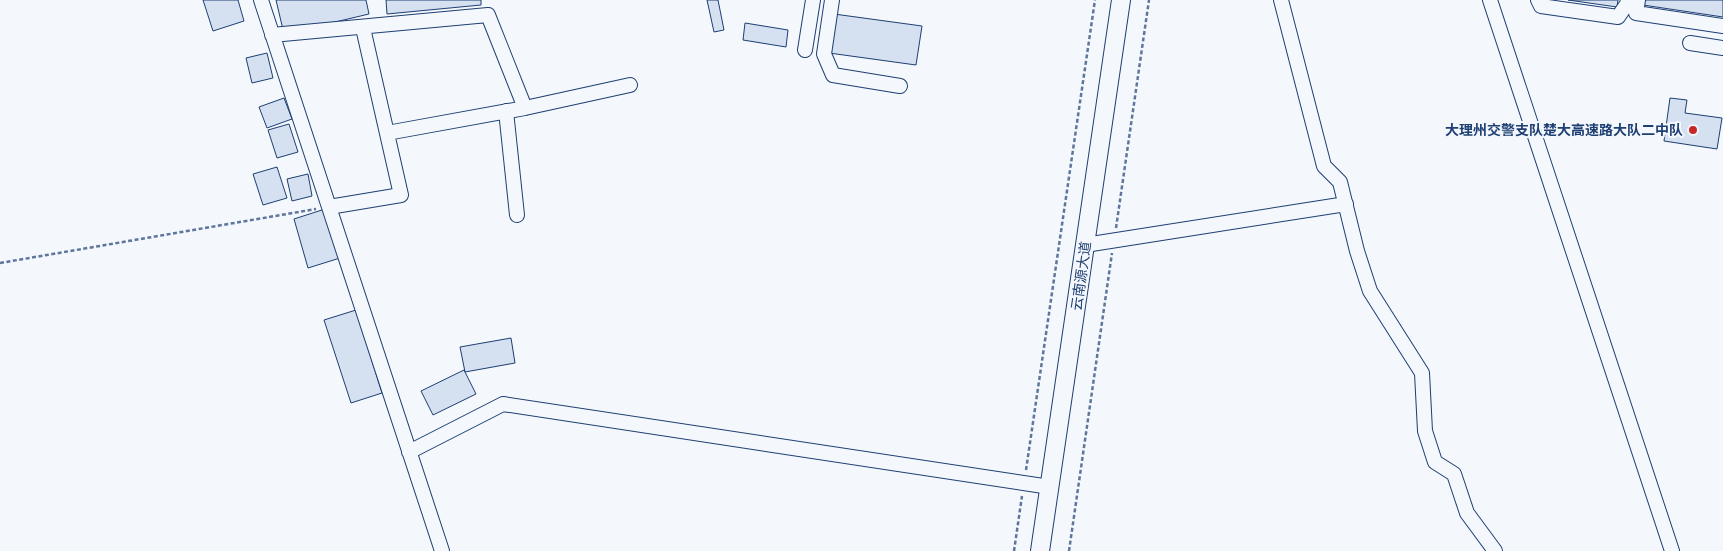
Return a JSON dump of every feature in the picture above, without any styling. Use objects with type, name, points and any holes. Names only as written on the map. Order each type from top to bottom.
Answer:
[{"type":"main road","name":"云南源大道","points":[[1040,551],[1121,0]]},
{"type":"street","points":[[261,0],[442,551]]},
{"type":"street","points":[[805,50],[813,0]]},
{"type":"street","points":[[832,0],[824,54],[833,75],[900,86]]},
{"type":"street","points":[[1281,0],[1324,166],[1340,182],[1357,251],[1370,290],[1422,373],[1425,431],[1435,462],[1454,474],[1467,514],[1495,551]]},
{"type":"street","points":[[1490,0],[1672,551]]},
{"type":"street","points":[[1538,0],[1541,6],[1618,17],[1628,0]]},
{"type":"street","points":[[1638,0],[1636,13],[1723,26]]},
{"type":"street","points":[[272,35],[363,28],[488,14],[525,108]]},
{"type":"street","points":[[329,207],[402,195],[363,28]]},
{"type":"street","points":[[1690,43],[1723,48]]},
{"type":"street","points":[[387,132],[525,108],[630,85]]},
{"type":"street","points":[[506,111],[517,215]]},
{"type":"street","points":[[1085,245],[1346,204]]},
{"type":"street","points":[[410,452],[504,404],[1050,487]]},
{"type":"path","points":[[1014,551],[1095,0]]},
{"type":"path","points":[[1068,551],[1150,0]]},
{"type":"path","points":[[0,263],[329,207]]},
{"type":"building","points":[[203,0],[238,0],[244,21],[213,31]]},
{"type":"building","points":[[276,0],[366,0],[369,14],[284,34]]},
{"type":"building","points":[[386,0],[481,0],[481,5],[387,14]]},
{"type":"building","points":[[707,0],[718,0],[724,30],[714,32]]},
{"type":"building","points":[[1568,0],[1618,0],[1617,7]]},
{"type":"building","points":[[1644,0],[1723,0],[1723,17],[1643,5]]},
{"type":"building","points":[[834,14],[922,26],[916,65],[829,53]]},
{"type":"building","points":[[745,23],[788,30],[786,47],[743,40]]},
{"type":"building","points":[[267,53],[273,78],[252,83],[246,58]]},
{"type":"building","points":[[284,98],[292,119],[267,128],[259,107]]},
{"type":"building","name":"大理州交警支队楚大高速路大队二中队","points":[[1670,98],[1687,100],[1685,113],[1722,118],[1717,149],[1664,141]]},
{"type":"building","points":[[289,124],[298,152],[277,158],[268,130]]},
{"type":"building","points":[[277,167],[287,198],[263,205],[253,174]]},
{"type":"building","points":[[308,174],[312,196],[292,201],[287,179]]},
{"type":"building","points":[[325,209],[340,258],[308,268],[294,219]]},
{"type":"building","points":[[356,310],[382,393],[351,403],[324,320]]},
{"type":"building","points":[[511,338],[515,363],[465,372],[460,347]]},
{"type":"building","points":[[464,370],[476,394],[433,415],[421,391]]},
{"type":"place","name":"大理州交警支队楚大高速路大队二中队","points":[[1693,130]]}]
